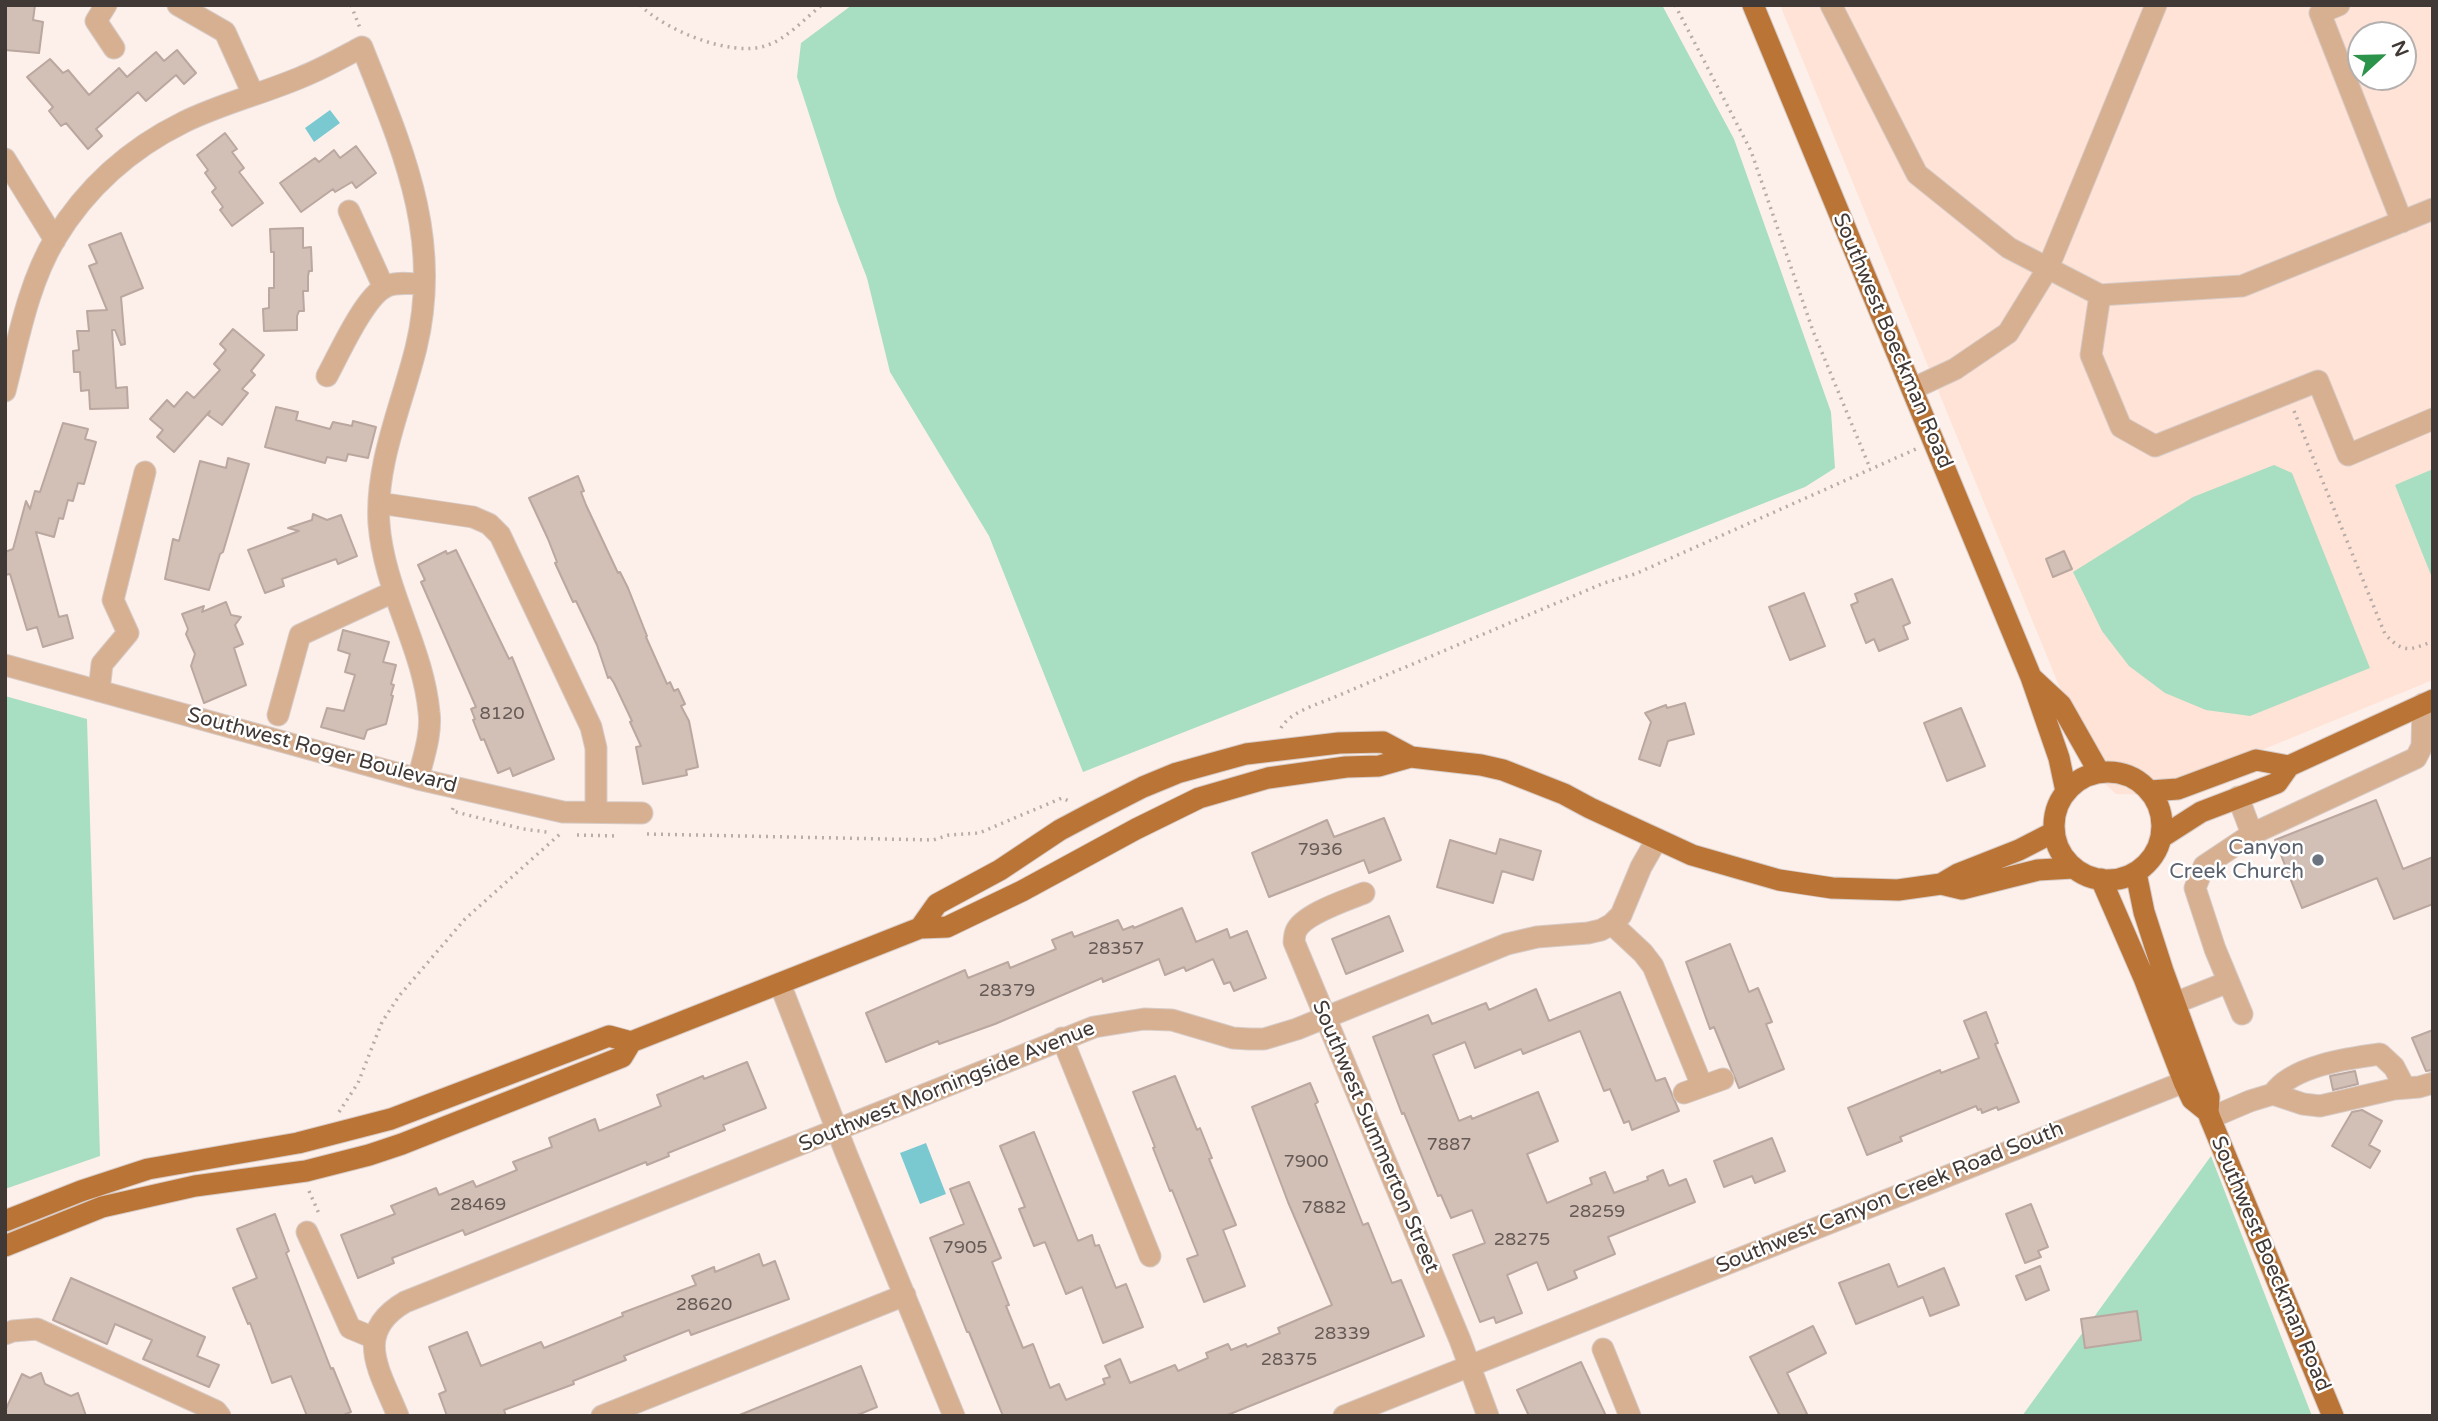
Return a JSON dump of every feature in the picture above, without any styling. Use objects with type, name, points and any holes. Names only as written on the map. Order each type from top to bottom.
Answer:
[{"type":"main road","name":"Southwest Boeckman Road","points":[[1753,5],[2031,677],[2059,758],[2066,791]]},
{"type":"main road","name":"Southwest Boeckman Road","points":[[2031,677],[2062,705],[2099,772]]},
{"type":"main road","points":[[2162,837],[2202,813],[2277,783],[2290,766],[2428,702]]},
{"type":"main road","points":[[920,928],[937,904],[1000,870],[1060,830],[1143,787],[1177,773],[1224,759],[1273,749],[1339,743],[1383,742],[1411,757],[1503,770],[1564,794],[1703,859],[1779,880],[1832,888],[1898,890],[1941,884],[1962,889],[2038,870],[2073,868]]},
{"type":"main road","points":[[5,1221],[81,1191],[148,1169],[329,1136],[391,1119],[609,1036],[631,1042],[920,928],[947,927],[1022,891],[1199,797],[1268,778],[1346,767],[1379,766],[1411,757]]},
{"type":"main road","points":[[2150,791],[2178,789],[2256,760],[2290,766]]},
{"type":"main road","points":[[2099,772],[2118,772],[2136,779],[2150,791],[2159,805],[2163,821],[2162,837],[2153,858],[2136,873],[2115,881],[2092,878],[2073,868],[2063,857],[2054,832],[2056,810],[2066,791],[2081,779],[2099,772]]},
{"type":"main road","points":[[1941,884],[2054,832]]},
{"type":"main road","name":"Southwest Boeckman Road","points":[[2136,873],[2144,912],[2209,1097],[2209,1115],[2333,1416]]},
{"type":"main road","name":"Southwest Boeckman Road","points":[[2101,879],[2144,978],[2184,1082],[2192,1099],[2209,1115]]},
{"type":"main road","points":[[5,1246],[102,1207],[195,1186],[306,1171],[369,1155],[622,1058],[631,1042]]},
{"type":"street","points":[[106,5],[96,21],[114,48]]},
{"type":"street","points":[[178,5],[225,32],[253,94]]},
{"type":"street","points":[[1831,5],[1917,174],[2009,248],[2100,295],[2242,286],[2433,209]]},
{"type":"street","points":[[1913,390],[1955,369],[2008,333],[2048,268],[2156,5]]},
{"type":"street","points":[[2339,5],[2320,13],[2402,222]]},
{"type":"street","points":[[5,391],[33,289],[55,240],[90,190],[129,155],[186,121],[303,77],[362,47],[407,164],[422,232],[423,284],[416,345],[384,461],[379,503],[380,540],[393,592],[423,677],[430,713],[429,732],[418,779]]},
{"type":"street","points":[[5,159],[55,240]]},
{"type":"street","points":[[349,211],[384,288]]},
{"type":"street","points":[[327,376],[368,304],[384,288],[401,283],[423,284]]},
{"type":"street","points":[[2100,295],[2091,355],[2120,427],[2155,446],[2318,381],[2348,455],[2433,419]]},
{"type":"street","points":[[99,691],[102,664],[128,633],[113,600],[145,472]]},
{"type":"street","points":[[379,503],[473,517],[489,524],[500,535],[591,727],[596,748],[596,812]]},
{"type":"street","points":[[278,715],[300,635],[393,592]]},
{"type":"street","name":"Southwest Roger Boulevard","points":[[5,665],[418,779],[563,812],[642,813]]},
{"type":"street","points":[[2242,1014],[2195,888],[2204,866],[2252,834],[2416,758],[2422,746],[2428,702]]},
{"type":"street","points":[[2238,797],[2252,834]]},
{"type":"street","points":[[1657,839],[1641,867],[1621,915],[1612,924],[1653,966],[1690,1058],[1693,1090],[1723,1079]]},
{"type":"street","name":"Southwest Summerton Street","points":[[1364,893],[1317,913],[1302,923],[1295,931],[1294,942],[1489,1416]]},
{"type":"street","name":"Southwest Morningside Avenue","points":[[374,1338],[378,1325],[389,1311],[405,1302],[1062,1038],[1107,1024],[1144,1019],[1172,1020],[1233,1038],[1264,1039],[1325,1018],[1507,944],[1537,937],[1588,933],[1612,924]]},
{"type":"street","points":[[2175,1003],[2228,982]]},
{"type":"street","points":[[780,984],[954,1416]]},
{"type":"street","points":[[1062,1038],[1150,1256]]},
{"type":"street","points":[[2209,1115],[2273,1094],[2282,1084],[2312,1069],[2381,1054],[2394,1066],[2405,1088]]},
{"type":"street","name":"Southwest Canyon Creek Road South","points":[[1344,1416],[2184,1082]]},
{"type":"street","points":[[2273,1094],[2303,1104],[2320,1105],[2433,1083]]},
{"type":"street","points":[[307,1232],[350,1328],[374,1338],[376,1360],[398,1416]]},
{"type":"street","points":[[602,1416],[905,1295]]},
{"type":"street","points":[[5,1334],[37,1329],[216,1411],[220,1416]]},
{"type":"street","points":[[1603,1349],[1630,1416]]},
{"type":"path","points":[[640,5],[670,27],[699,38],[749,49],[767,46],[779,39],[822,5]]},
{"type":"path","points":[[1675,5],[1751,151],[1813,331],[1870,468]]},
{"type":"path","points":[[2287,393],[2385,634],[2395,645],[2406,649],[2417,648],[2433,641]]},
{"type":"path","points":[[1273,749],[1283,723],[1303,711],[1604,583],[1634,574],[1934,441]]},
{"type":"path","points":[[635,835],[669,833],[933,840],[949,835],[979,833],[1062,798],[1092,813]]},
{"type":"path","points":[[329,1136],[341,1107],[358,1083],[382,1022],[399,996],[465,919],[560,834],[622,835]]},
{"type":"shaded area","points":[[1780,5],[2433,5],[2433,680],[2152,795],[2116,794],[2096,776]]},
{"type":"green space","points":[[852,5],[1662,5],[1734,139],[1831,412],[1835,468],[1805,487],[1083,772],[989,536],[890,372],[867,278],[837,200],[797,77],[801,43]]},
{"type":"green space","points":[[2274,465],[2292,473],[2370,668],[2250,716],[2206,710],[2165,693],[2129,666],[2102,631],[2073,572],[2193,497]]},
{"type":"green space","points":[[2433,469],[2433,580],[2395,485]]},
{"type":"green space","points":[[5,696],[87,719],[100,1156],[5,1189]]},
{"type":"green space","points":[[2211,1156],[2312,1416],[2022,1416]]},
{"type":"water","points":[[330,110],[340,123],[314,142],[305,128]]},
{"type":"water","points":[[926,1143],[946,1194],[920,1204],[900,1153]]},
{"type":"building","points":[[5,5],[35,5],[33,20],[43,22],[39,53],[5,50]]},
{"type":"building","points":[[177,50],[196,73],[184,84],[176,75],[146,101],[138,92],[96,129],[102,136],[88,149],[66,123],[61,126],[49,111],[53,107],[27,77],[50,59],[63,73],[68,70],[89,95],[119,68],[127,77],[156,52],[164,61]]},
{"type":"building","points":[[225,133],[237,149],[232,152],[244,168],[239,172],[263,203],[232,226],[220,210],[223,207],[212,192],[216,188],[197,155]]},
{"type":"building","points":[[356,146],[376,173],[356,188],[352,182],[335,192],[333,189],[301,212],[280,183],[315,158],[319,162],[334,150],[340,158]]},
{"type":"building","points":[[303,228],[303,248],[311,247],[312,271],[309,271],[308,276],[308,291],[303,291],[304,311],[299,311],[297,316],[297,330],[264,331],[263,309],[269,308],[269,288],[274,288],[274,252],[271,252],[270,229]]},
{"type":"building","points":[[121,233],[143,288],[121,297],[125,344],[121,345],[115,330],[112,330],[116,388],[127,387],[128,408],[90,409],[89,390],[81,391],[80,372],[74,372],[73,351],[79,350],[77,331],[89,331],[87,311],[107,310],[89,266],[97,263],[89,245]]},
{"type":"building","points":[[233,329],[264,355],[251,371],[255,375],[242,389],[248,393],[222,425],[208,415],[210,411],[174,452],[157,437],[163,430],[150,419],[167,400],[174,407],[187,392],[194,398],[220,370],[214,364],[226,350],[220,344]]},
{"type":"building","points":[[276,407],[298,412],[296,420],[330,429],[333,422],[352,426],[353,421],[376,427],[368,458],[348,454],[346,461],[327,457],[325,463],[265,447]]},
{"type":"building","points":[[63,423],[88,429],[85,439],[96,442],[84,484],[78,483],[73,501],[68,500],[54,537],[36,532],[59,617],[67,615],[73,638],[43,647],[37,627],[27,630],[10,574],[5,575],[5,552],[13,549],[26,501],[30,509],[35,491],[40,492]]},
{"type":"building","points":[[228,458],[249,464],[209,590],[165,579],[173,539],[179,541],[200,461],[226,468]]},
{"type":"building","points":[[578,476],[586,505],[618,573],[620,572],[628,588],[667,684],[670,682],[674,691],[678,689],[685,704],[681,706],[689,721],[698,767],[686,770],[687,775],[643,784],[636,747],[641,746],[630,722],[632,721],[614,683],[608,678],[597,645],[576,601],[573,602],[529,498]]},
{"type":"building","points":[[313,514],[327,520],[341,515],[357,556],[338,564],[336,559],[282,579],[284,586],[265,593],[248,550],[299,531],[288,528],[312,520]]},
{"type":"building","points":[[456,550],[509,659],[512,657],[554,759],[513,776],[510,768],[498,773],[484,739],[481,740],[471,709],[476,707],[421,582],[425,580],[418,565],[446,551],[447,554]]},
{"type":"building","points":[[2064,551],[2072,569],[2053,577],[2046,559]]},
{"type":"building","points":[[1892,579],[1910,623],[1903,626],[1908,639],[1879,651],[1874,639],[1866,643],[1851,605],[1858,602],[1855,594]]},
{"type":"building","points":[[1804,593],[1825,646],[1790,660],[1769,607]]},
{"type":"building","points":[[226,602],[231,615],[241,617],[235,625],[243,644],[234,648],[246,685],[204,703],[191,666],[195,654],[186,634],[188,629],[182,614],[204,606],[202,612]]},
{"type":"building","points":[[343,630],[389,642],[383,662],[396,665],[391,684],[394,685],[393,696],[386,724],[367,730],[364,739],[321,727],[327,708],[344,711],[355,675],[345,672],[350,654],[338,650]]},
{"type":"building","points":[[1685,703],[1694,734],[1668,741],[1660,766],[1639,759],[1651,722],[1645,713],[1666,705],[1667,708]]},
{"type":"building","points":[[1961,708],[1985,766],[1947,781],[1924,723]]},
{"type":"building","name":"Canyon Creek Church","points":[[2376,800],[2403,869],[2433,857],[2433,904],[2394,919],[2377,878],[2302,908],[2275,840]]},
{"type":"building","points":[[1384,818],[1401,860],[1369,873],[1364,860],[1269,897],[1252,853],[1327,820],[1334,837]]},
{"type":"building","points":[[1500,839],[1541,851],[1533,880],[1502,871],[1493,903],[1437,887],[1450,840],[1496,854]]},
{"type":"building","points":[[1182,908],[1196,942],[1227,929],[1230,938],[1247,931],[1266,978],[1234,991],[1230,982],[1224,984],[1213,959],[1186,971],[1184,967],[1165,975],[1159,959],[1103,982],[1102,978],[995,1024],[939,1044],[938,1041],[886,1062],[866,1013],[965,970],[968,978],[1008,962],[1010,968],[1056,949],[1052,940],[1072,932],[1074,937],[1118,920],[1123,930],[1133,926],[1134,928]]},
{"type":"building","points":[[1389,916],[1403,951],[1346,974],[1332,939]]},
{"type":"building","points":[[1730,944],[1749,992],[1758,988],[1772,1022],[1766,1024],[1784,1069],[1739,1088],[1714,1027],[1710,1029],[1686,962]]},
{"type":"building","points":[[1536,989],[1549,1021],[1620,992],[1656,1081],[1665,1078],[1679,1111],[1632,1130],[1629,1121],[1624,1123],[1610,1089],[1604,1091],[1580,1031],[1523,1054],[1521,1049],[1475,1068],[1465,1042],[1433,1055],[1459,1121],[1471,1116],[1472,1119],[1538,1092],[1558,1141],[1527,1154],[1547,1203],[1592,1184],[1590,1178],[1605,1172],[1614,1193],[1648,1180],[1647,1177],[1663,1170],[1669,1186],[1686,1179],[1695,1202],[1608,1237],[1615,1254],[1574,1271],[1577,1278],[1548,1290],[1537,1262],[1507,1275],[1522,1313],[1496,1323],[1494,1317],[1480,1322],[1453,1255],[1485,1243],[1472,1210],[1451,1218],[1441,1195],[1438,1196],[1404,1113],[1402,1114],[1373,1037],[1428,1015],[1432,1024],[1486,1003],[1489,1010]]},
{"type":"building","points":[[1986,1012],[1998,1043],[1995,1044],[2019,1102],[1982,1113],[1976,1106],[1900,1137],[1902,1141],[1867,1155],[1848,1108],[1940,1070],[1941,1073],[1979,1058],[1964,1021]]},
{"type":"building","points":[[2433,1030],[2433,1070],[2426,1071],[2412,1038]]},
{"type":"building","points":[[747,1062],[766,1108],[723,1125],[725,1130],[668,1153],[669,1156],[647,1165],[646,1162],[465,1235],[463,1230],[392,1258],[394,1263],[358,1278],[341,1235],[395,1214],[391,1206],[436,1188],[439,1195],[473,1181],[476,1187],[517,1170],[513,1162],[552,1147],[549,1138],[595,1119],[599,1131],[661,1106],[657,1095]]},
{"type":"building","points":[[2355,1071],[2358,1084],[2333,1090],[2330,1076]]},
{"type":"building","points":[[1175,1076],[1197,1130],[1200,1128],[1212,1158],[1209,1159],[1236,1225],[1223,1230],[1245,1286],[1204,1302],[1187,1259],[1198,1255],[1172,1190],[1170,1191],[1133,1092]]},
{"type":"building","points":[[1310,1083],[1318,1102],[1315,1104],[1363,1225],[1368,1223],[1392,1283],[1401,1280],[1424,1336],[1225,1416],[1003,1416],[930,1238],[964,1224],[950,1189],[969,1182],[1001,1258],[992,1262],[1009,1305],[1006,1306],[1023,1348],[1033,1344],[1050,1388],[1059,1384],[1066,1400],[1105,1384],[1103,1379],[1110,1377],[1105,1366],[1120,1359],[1130,1383],[1175,1365],[1178,1371],[1208,1358],[1206,1353],[1228,1344],[1231,1350],[1246,1344],[1247,1347],[1280,1333],[1278,1328],[1332,1305],[1288,1202],[1252,1107]]},
{"type":"building","points":[[2362,1110],[2382,1121],[2369,1145],[2380,1151],[2370,1168],[2332,1146],[2352,1112]]},
{"type":"building","points":[[1034,1132],[1078,1241],[1092,1235],[1095,1246],[1099,1245],[1116,1288],[1126,1284],[1143,1327],[1103,1343],[1082,1287],[1066,1294],[1045,1242],[1034,1246],[1019,1209],[1025,1207],[1000,1146]]},
{"type":"building","points":[[1772,1138],[1785,1171],[1755,1183],[1752,1176],[1724,1187],[1714,1161]]},
{"type":"building","points":[[2031,1204],[2048,1247],[2038,1251],[2041,1257],[2025,1263],[2006,1214]]},
{"type":"building","points":[[275,1214],[289,1251],[286,1253],[331,1369],[333,1368],[351,1412],[341,1416],[307,1416],[291,1376],[272,1383],[250,1323],[248,1324],[233,1288],[257,1278],[237,1229]]},
{"type":"building","points":[[759,1254],[763,1266],[775,1261],[789,1299],[691,1335],[689,1330],[624,1356],[626,1360],[573,1381],[574,1384],[504,1410],[506,1416],[447,1416],[439,1394],[446,1391],[429,1347],[467,1332],[481,1366],[541,1342],[544,1348],[623,1316],[622,1313],[696,1285],[692,1276],[714,1267],[715,1272]]},
{"type":"building","points":[[1889,1264],[1898,1287],[1944,1268],[1959,1305],[1930,1316],[1923,1297],[1856,1324],[1839,1283]]},
{"type":"building","points":[[2040,1266],[2049,1290],[2026,1300],[2016,1276]]},
{"type":"building","points":[[71,1278],[205,1337],[197,1356],[219,1365],[209,1387],[143,1359],[152,1340],[115,1324],[107,1344],[53,1320]]},
{"type":"building","points":[[2137,1311],[2141,1340],[2085,1348],[2081,1319]]},
{"type":"building","points":[[1813,1326],[1826,1353],[1787,1373],[1808,1416],[1780,1416],[1750,1357]]},
{"type":"building","points":[[1581,1362],[1606,1416],[1529,1416],[1517,1390]]},
{"type":"building","points":[[861,1366],[877,1407],[855,1416],[737,1416]]},
{"type":"building","points":[[41,1373],[45,1384],[71,1396],[78,1393],[86,1416],[5,1416],[22,1374],[30,1378]]},
{"type":"place","name":"Canyon Creek Church","points":[[2318,860]]}]
